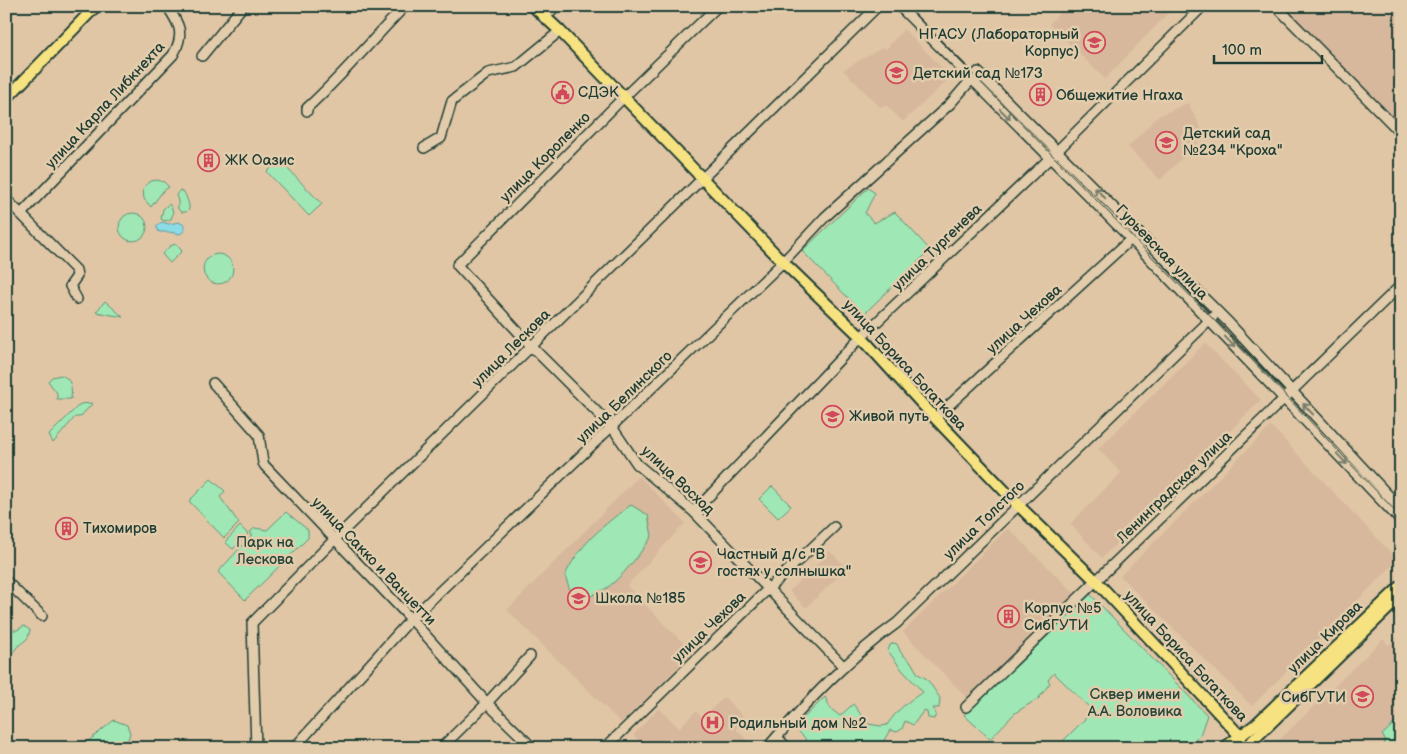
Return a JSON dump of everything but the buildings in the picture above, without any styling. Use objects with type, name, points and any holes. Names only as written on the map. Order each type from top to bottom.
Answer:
[{"type":"main road","points":[[6,99],[96,6]]},
{"type":"main road","name":"улица Бориса Богаткова","points":[[533,6],[560,31],[783,262],[861,337],[1019,506],[1096,581],[1240,736]]},
{"type":"main road","name":"улица Кирова","points":[[1224,748],[1256,725],[1401,586]]},
{"type":"main road","name":"улица Кирова","points":[[1248,747],[1401,596]]},
{"type":"street","name":"улица Карла Либкнехта","points":[[21,214],[173,55],[179,44],[180,33],[178,22],[167,6]]},
{"type":"street","points":[[202,56],[243,6]]},
{"type":"street","points":[[307,111],[307,108],[331,86],[365,47],[405,6]]},
{"type":"street","points":[[544,18],[556,6]]},
{"type":"street","name":"улица Короленко","points":[[457,265],[623,98],[718,6]]},
{"type":"street","name":"улица Лескова","points":[[256,748],[252,623],[878,6]]},
{"type":"street","name":"Гурьевская улица","points":[[899,6],[1210,321],[1401,521]]},
{"type":"street","name":"улица Тургенева","points":[[694,512],[861,337],[1050,158],[1203,6]]},
{"type":"street","points":[[1276,6],[1401,133]]},
{"type":"street","points":[[424,148],[442,138],[452,101],[488,73],[516,68],[560,31]]},
{"type":"street","name":"Гурьевская улица","points":[[978,72],[1218,312],[1401,509]]},
{"type":"street","name":"улица Белинского","points":[[294,748],[411,619],[783,262],[825,217],[950,104],[978,72]]},
{"type":"street","points":[[6,199],[76,270],[77,276],[70,286],[77,299]]},
{"type":"street","name":"улица Чехова","points":[[935,418],[1131,240]]},
{"type":"street","name":"улица Восход","points":[[457,265],[612,428],[638,464],[694,512],[844,667]]},
{"type":"street","name":"Ленинградская улица","points":[[966,707],[1401,286]]},
{"type":"street","name":"улица Толстого","points":[[767,748],[844,667],[874,639],[896,622],[1019,506],[1218,312]]},
{"type":"street","name":"улица Сакко и Ванцетти","points":[[213,383],[259,435],[265,466],[411,619],[487,702],[533,748]]},
{"type":"street","name":"улица Чехова","points":[[606,748],[768,588],[834,527]]},
{"type":"street","points":[[6,581],[42,616]]},
{"type":"street","points":[[441,748],[530,656]]},
{"type":"street","name":"улица Бориса Богаткова","points":[[1240,736],[1248,747]]},
{"type":"street","points":[[777,737],[787,748]]},
{"type":"shaded area","points":[[1066,6],[1175,6],[1105,79],[1049,24]]},
{"type":"shaded area","points":[[1298,6],[1401,6],[1401,131],[1287,17]]},
{"type":"shaded area","name":"Детский сад №173","points":[[904,29],[951,77],[903,122],[887,106],[880,107],[843,70],[883,47],[886,49]]},
{"type":"shaded area","name":"Детский сад №234 \"Кроха\"","points":[[1188,103],[1205,136],[1160,180],[1128,147],[1158,116]]},
{"type":"shaded area","points":[[1205,343],[1261,400],[1102,558],[1070,524],[1121,473],[1098,449]]},
{"type":"shaded area","points":[[1271,426],[1398,560],[1252,706],[1120,576]]},
{"type":"shaded area","name":"Школа №185","points":[[639,476],[685,523],[627,586],[693,653],[621,723],[507,610]]},
{"type":"shaded area","points":[[1008,528],[1074,593],[969,700],[903,632]]},
{"type":"shaded area","points":[[830,551],[847,568],[806,608],[789,591]]},
{"type":"shaded area","name":"СибГУТИ","points":[[1401,633],[1401,748],[1277,748],[1274,745],[1383,639],[1389,645]]},
{"type":"shaded area","name":"Родильный дом №2","points":[[724,697],[746,719],[736,729],[753,746],[751,748],[646,748],[633,735],[659,708],[679,728],[696,711],[703,718]]},
{"type":"green space","points":[[279,160],[322,204],[309,216],[267,172]]},
{"type":"green space","points":[[150,181],[164,182],[169,187],[163,191],[151,207],[144,199],[143,189]]},
{"type":"green space","points":[[868,188],[875,193],[865,213],[874,223],[895,212],[930,250],[864,314],[802,251]]},
{"type":"green space","points":[[180,190],[184,192],[188,203],[189,209],[186,212],[181,212],[178,209],[176,195]]},
{"type":"green space","points":[[169,204],[173,215],[171,219],[165,221],[161,219],[163,209]]},
{"type":"green space","points":[[133,213],[143,217],[147,227],[143,237],[133,241],[123,237],[119,227],[123,217]]},
{"type":"green space","points":[[176,244],[182,251],[170,263],[162,254],[170,246]]},
{"type":"green space","points":[[218,254],[228,259],[233,269],[228,279],[218,284],[208,279],[203,269],[208,259]]},
{"type":"green space","points":[[105,301],[123,317],[96,312]]},
{"type":"green space","points":[[61,375],[69,381],[71,399],[57,399],[57,393],[48,381],[52,377]]},
{"type":"green space","points":[[93,403],[80,417],[75,417],[53,443],[49,435],[80,404]]},
{"type":"green space","points":[[211,479],[225,491],[220,497],[239,523],[224,538],[189,501]]},
{"type":"green space","points":[[772,486],[791,506],[778,518],[759,499]]},
{"type":"green space","points":[[631,505],[648,515],[652,536],[634,561],[618,578],[607,588],[585,599],[570,590],[565,576],[570,565],[593,536]]},
{"type":"green space","name":"Парк на Лескова","points":[[286,512],[308,530],[308,538],[245,600],[218,572],[252,535],[250,532],[255,528],[267,530]]},
{"type":"green space","points":[[240,526],[248,534],[233,549],[225,542]]},
{"type":"green space","name":"Cквер имени А.А. Воловика","points":[[1089,593],[1207,715],[1200,735],[1188,748],[1056,748],[1093,711],[1054,673],[1048,680],[1050,683],[1039,698],[1015,713],[990,739],[964,715]]},
{"type":"green space","points":[[24,626],[30,630],[28,638],[17,647],[6,662],[6,630],[17,630]]},
{"type":"green space","points":[[897,644],[901,653],[911,662],[918,674],[927,679],[940,698],[939,708],[933,708],[936,714],[934,719],[928,718],[927,712],[924,710],[913,725],[905,721],[902,729],[897,732],[890,730],[881,745],[883,748],[803,748],[807,743],[805,738],[794,727],[825,697],[831,709],[840,716],[853,704],[868,724],[881,726],[887,725],[903,706],[923,692],[903,671],[888,651],[890,645]]},
{"type":"green space","points":[[1401,717],[1401,736],[1389,748],[1384,748],[1385,739],[1382,735]]},
{"type":"green space","points":[[114,720],[127,725],[130,733],[128,740],[114,743],[106,748],[80,748]]},
{"type":"water","points":[[162,222],[169,224],[179,222],[184,225],[184,231],[180,234],[159,232],[156,226]]},
{"type":"tram line","points":[[906,6],[1212,318],[1401,517]]},
{"type":"place","name":"НГАСУ (Лабораторный Корпус)","points":[[1095,43]]},
{"type":"place","name":"Детский сад №173","points":[[897,73]]},
{"type":"place","name":"СДЭК","points":[[562,92]]},
{"type":"place","name":"Общежитие Нгаха","points":[[1040,95]]},
{"type":"place","name":"Детский сад №234 \"Кроха\"","points":[[1167,142]]},
{"type":"place","name":"ЖК Оазис","points":[[209,160]]},
{"type":"place","name":"Живой путь","points":[[833,416]]},
{"type":"place","name":"Тихомиров","points":[[67,528]]},
{"type":"place","name":"Частный д/c \"В гостях у солнышка\"","points":[[701,563]]},
{"type":"place","name":"Школа №185","points":[[579,598]]},
{"type":"place","name":"Корпус №5 СибГУТИ","points":[[1008,617]]},
{"type":"place","name":"СибГУТИ","points":[[1362,697]]},
{"type":"place","name":"Родильный дом №2","points":[[713,723]]}]
